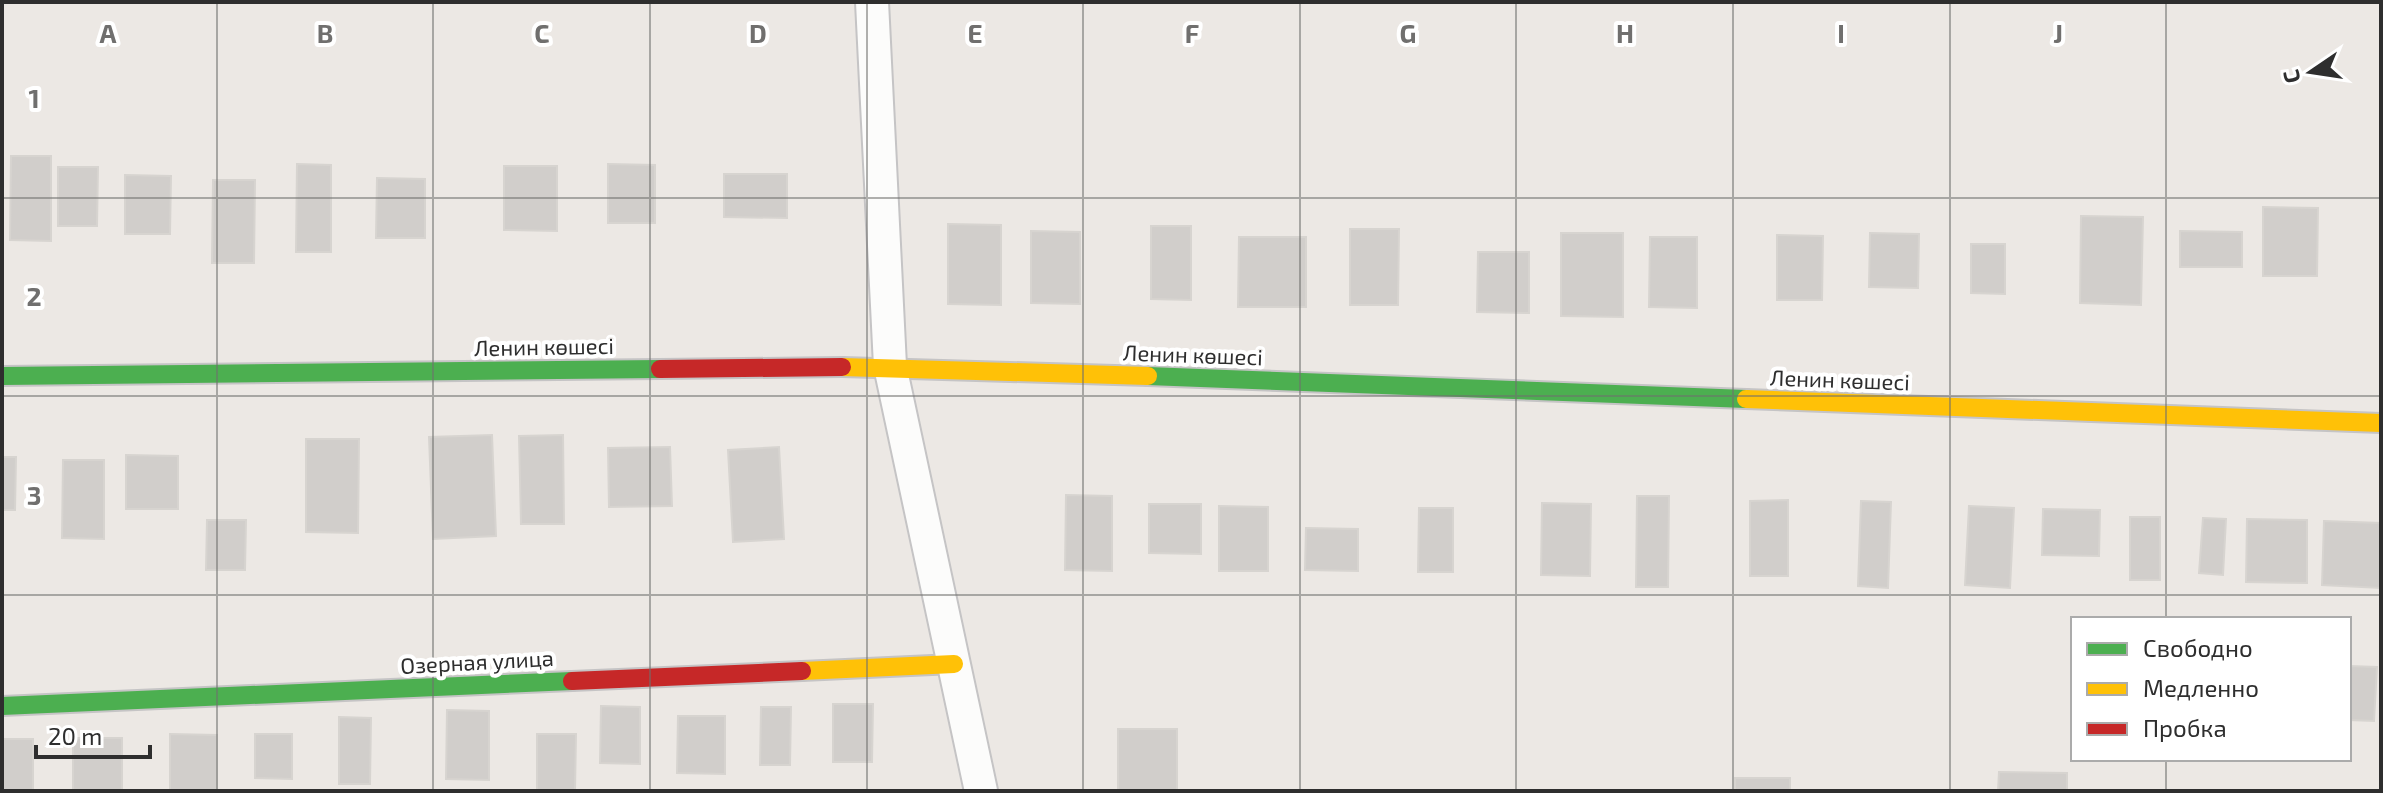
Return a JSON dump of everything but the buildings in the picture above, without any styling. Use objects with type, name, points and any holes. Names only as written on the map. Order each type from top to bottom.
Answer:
[{"type":"street","points":[[872,2],[890,366],[981,791]]},
{"type":"street","name":"Ленин көшесі","points":[[2,376],[890,366],[2381,423]]},
{"type":"street","name":"Озерная улица","points":[[2,706],[954,664]]},
{"type":"traffic: fast","points":[[2,376],[660,369]]},
{"type":"traffic: fast","points":[[1148,376],[1746,399]]},
{"type":"traffic: fast","points":[[2,706],[572,681]]},
{"type":"traffic: slow","points":[[842,367],[1148,376]]},
{"type":"traffic: slow","points":[[1746,399],[2381,423]]},
{"type":"traffic: slow","points":[[802,671],[954,664]]},
{"type":"traffic: jam","points":[[660,369],[842,367]]},
{"type":"traffic: jam","points":[[572,681],[802,671]]}]
